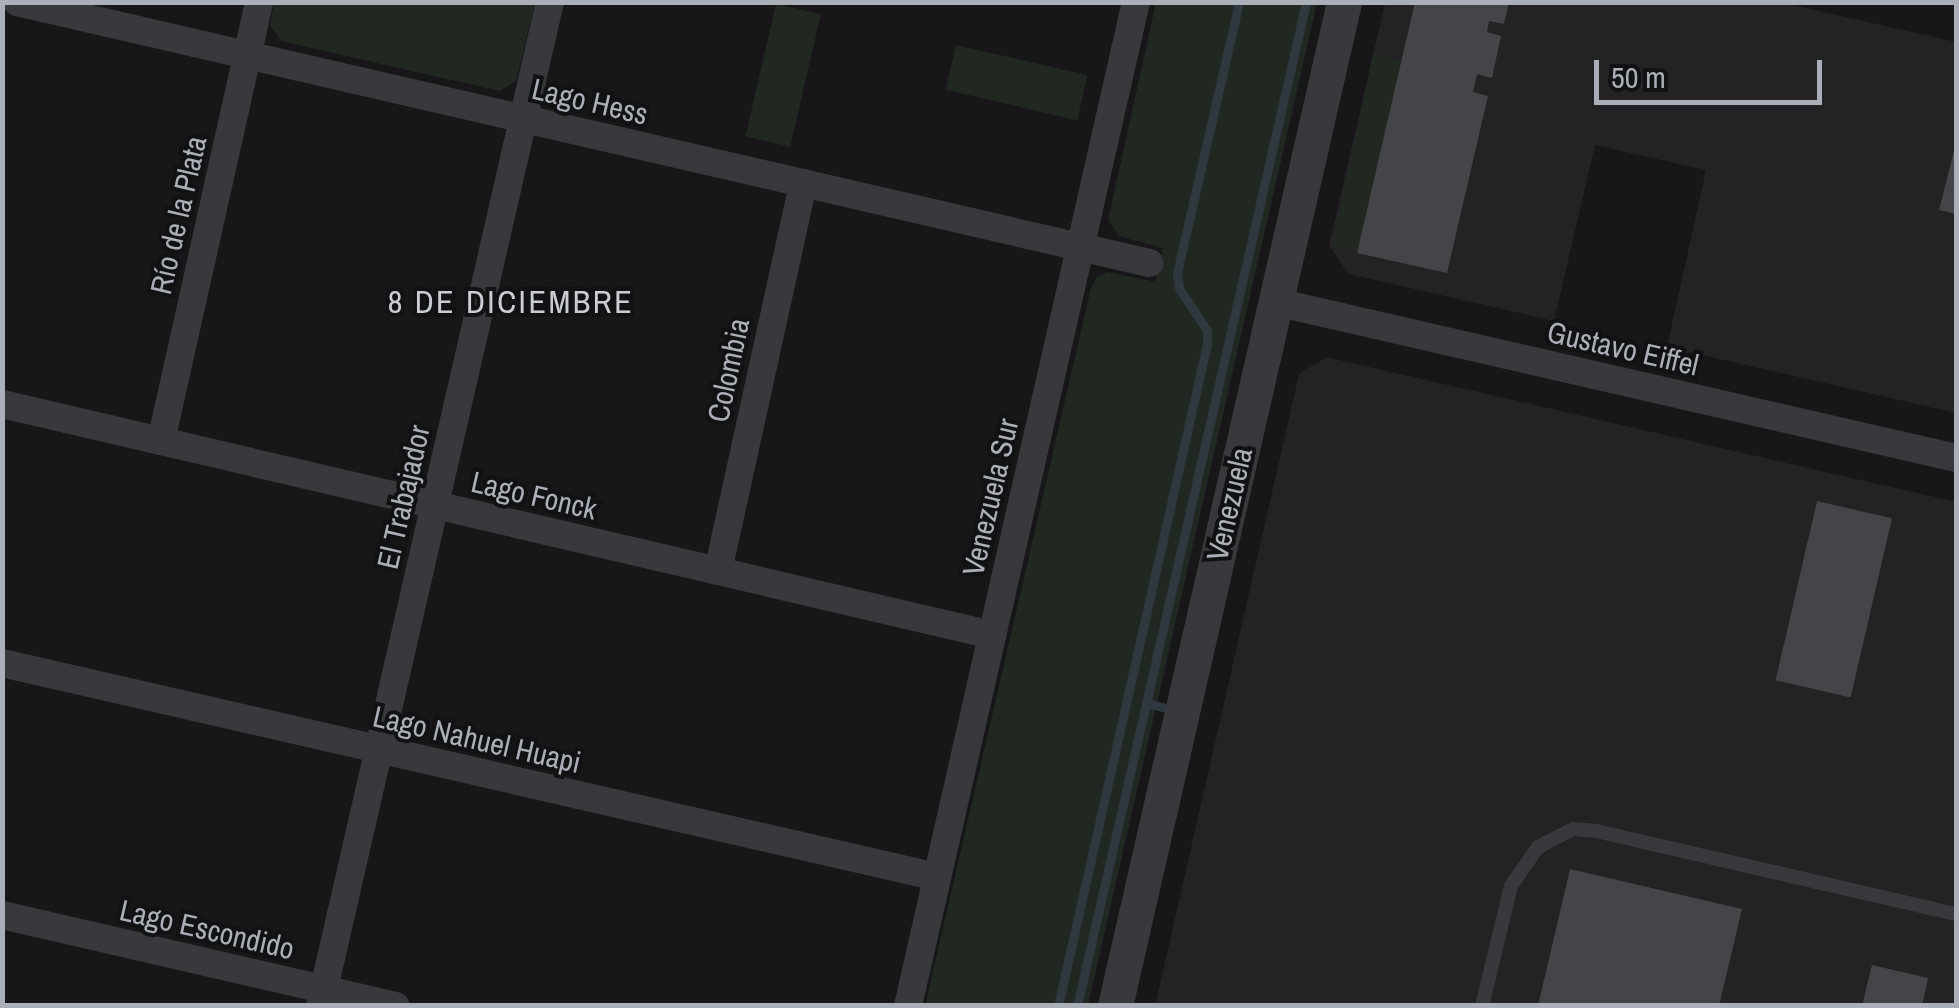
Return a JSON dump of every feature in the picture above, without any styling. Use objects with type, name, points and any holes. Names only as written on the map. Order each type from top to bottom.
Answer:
[{"type":"street","name":"Lago Hess","points":[[17,2],[1149,263]]},
{"type":"street","name":"Río de la Plata","points":[[160,441],[260,2]]},
{"type":"street","name":"El Trabajador","points":[[322,997],[550,2]]},
{"type":"street","name":"Venezuela Sur","points":[[908,1006],[1136,2]]},
{"type":"street","name":"Venezuela","points":[[1115,1006],[1344,2]]},
{"type":"street","name":"Colombia","points":[[718,571],[803,183]]},
{"type":"street","name":"Gustavo Eiffel","points":[[1276,302],[1956,458]]},
{"type":"street","name":"Lago Fonck","points":[[2,404],[992,635]]},
{"type":"street","name":"Lago Nahuel Huapi","points":[[2,664],[937,878]]},
{"type":"street","name":"Lago Escondido","points":[[2,916],[322,997],[396,1006]]},
{"type":"lane","points":[[1482,1006],[1510,886],[1538,847],[1573,829],[1596,831],[1956,914]]},
{"type":"shaded area","points":[[274,2],[535,3],[516,81],[500,91],[281,41],[270,25]]},
{"type":"shaded area","points":[[1156,3],[1317,3],[1088,1005],[925,1006],[1091,288],[1097,277],[1108,272],[1155,282],[1163,248],[1119,236],[1108,220]]},
{"type":"shaded area","points":[[1385,3],[1784,3],[1956,42],[1956,413],[1667,347],[1706,170],[1595,145],[1554,321],[1349,274],[1329,246]]},
{"type":"shaded area","points":[[776,4],[821,14],[790,147],[745,137]]},
{"type":"shaded area","points":[[956,45],[1088,75],[1077,120],[946,90]]},
{"type":"shaded area","points":[[1373,54],[1402,60],[1361,253],[1332,247]]},
{"type":"shaded area","points":[[1326,357],[1956,502],[1956,1005],[1155,1006],[1299,374]]},
{"type":"building","points":[[1415,2],[1509,2],[1504,24],[1489,21],[1487,32],[1501,36],[1492,78],[1477,74],[1473,92],[1488,96],[1447,273],[1357,253]]},
{"type":"building","points":[[1956,143],[1956,214],[1939,210]]},
{"type":"building","points":[[1817,501],[1892,518],[1851,698],[1776,680]]},
{"type":"building","points":[[1570,869],[1742,909],[1719,1006],[1538,1006]]},
{"type":"building","points":[[1872,965],[1928,978],[1922,1006],[1862,1006]]},
{"type":"waterway","points":[[1058,1006],[1207,344],[1207,330],[1179,288],[1177,273],[1239,2]]},
{"type":"waterway","points":[[1077,1006],[1306,2]]},
{"type":"waterway","points":[[1146,703],[1175,710]]},
{"type":"district","name":"8 DE DICIEMBRE","points":[[511,302]]}]
